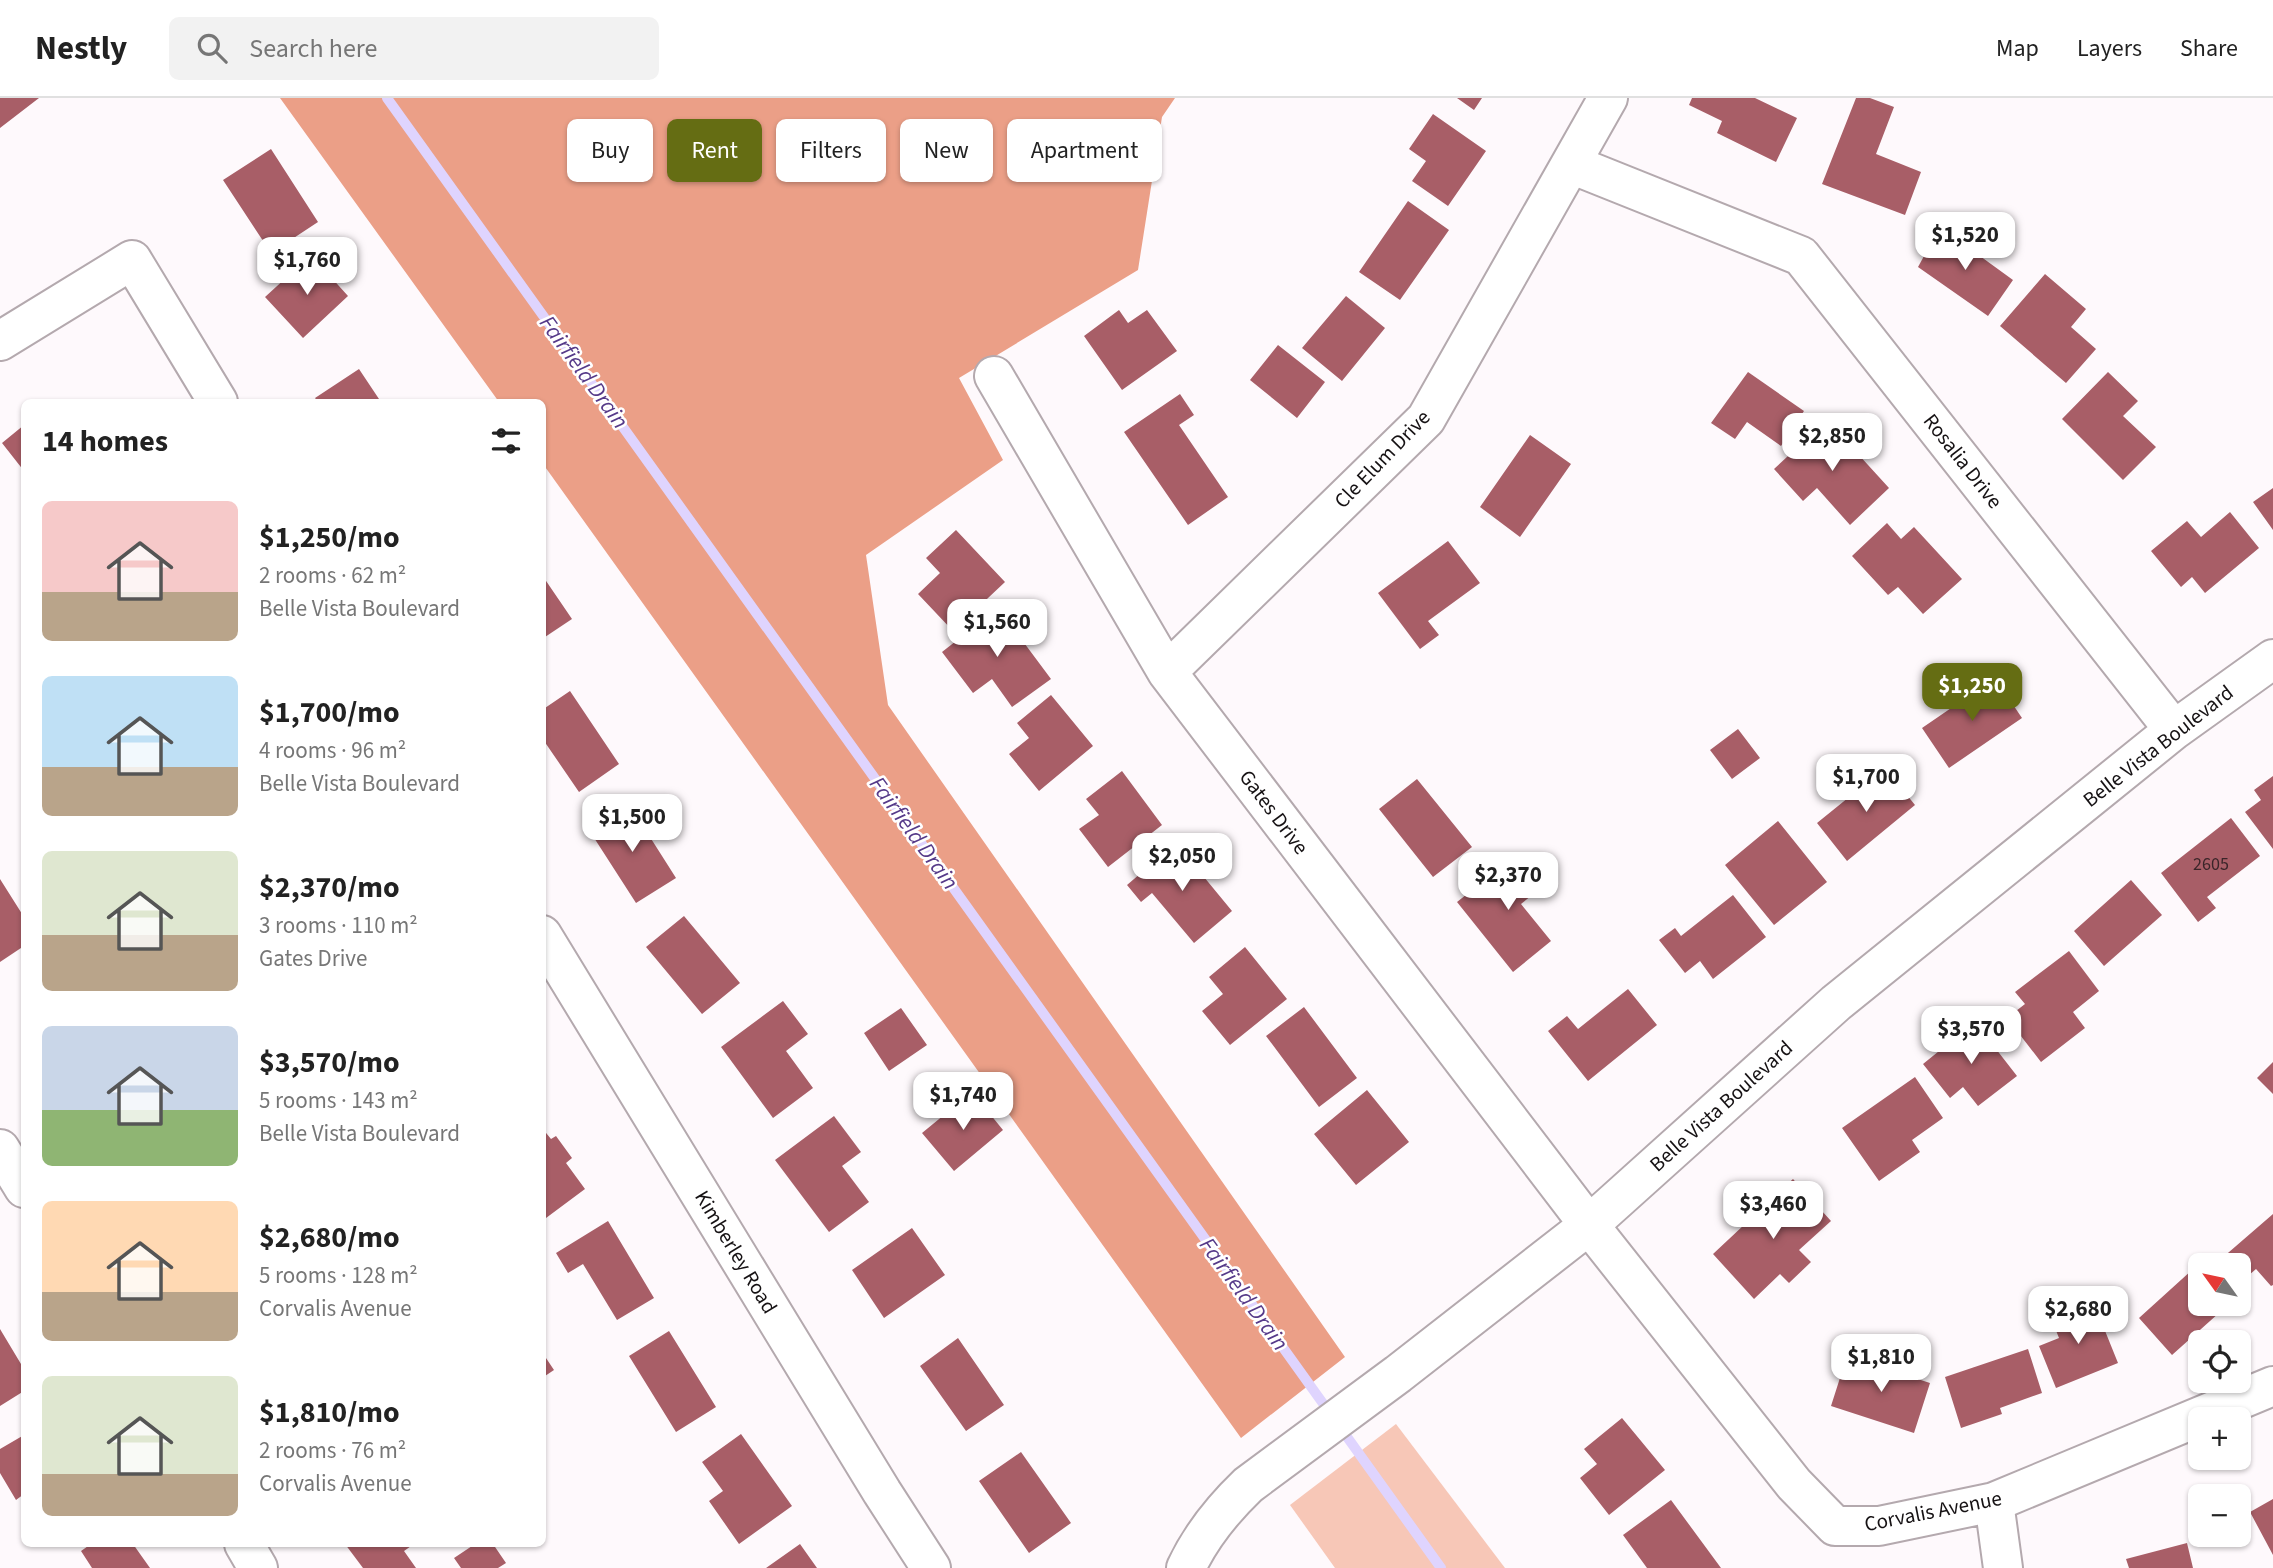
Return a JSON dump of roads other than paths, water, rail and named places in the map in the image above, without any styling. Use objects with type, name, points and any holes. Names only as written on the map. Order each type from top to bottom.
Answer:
[{"type":"street","name":"Cle Elum Drive","points":[[1167,672],[1426,419],[1608,98]]},
{"type":"street","name":"Rosalia Drive","points":[[1571,164],[1801,256],[2174,730]]},
{"type":"street","points":[[0,341],[132,260],[216,399]]},
{"type":"street","name":"Gates Drive","points":[[994,376],[1167,672],[1589,1224]]},
{"type":"street","name":"Belle Vista Boulevard","points":[[1186,1568],[1195,1549],[1228,1504],[1248,1485],[1398,1374],[1589,1224],[1836,1003],[2174,730],[2273,659]]},
{"type":"street","name":"Kimberley Road","points":[[546,942],[931,1568]]},
{"type":"street","points":[[0,1149],[21,1183]]},
{"type":"street","name":"Corvalis Avenue","points":[[1589,1224],[1794,1485],[1835,1526],[1879,1526],[1994,1502],[2273,1385]]},
{"type":"street","points":[[1994,1502],[2003,1568]]},
{"type":"street","points":[[246,1547],[258,1568]]},
{"type":"waterway","name":"Fairfield Drain","points":[[387,98],[1441,1568]]}]
